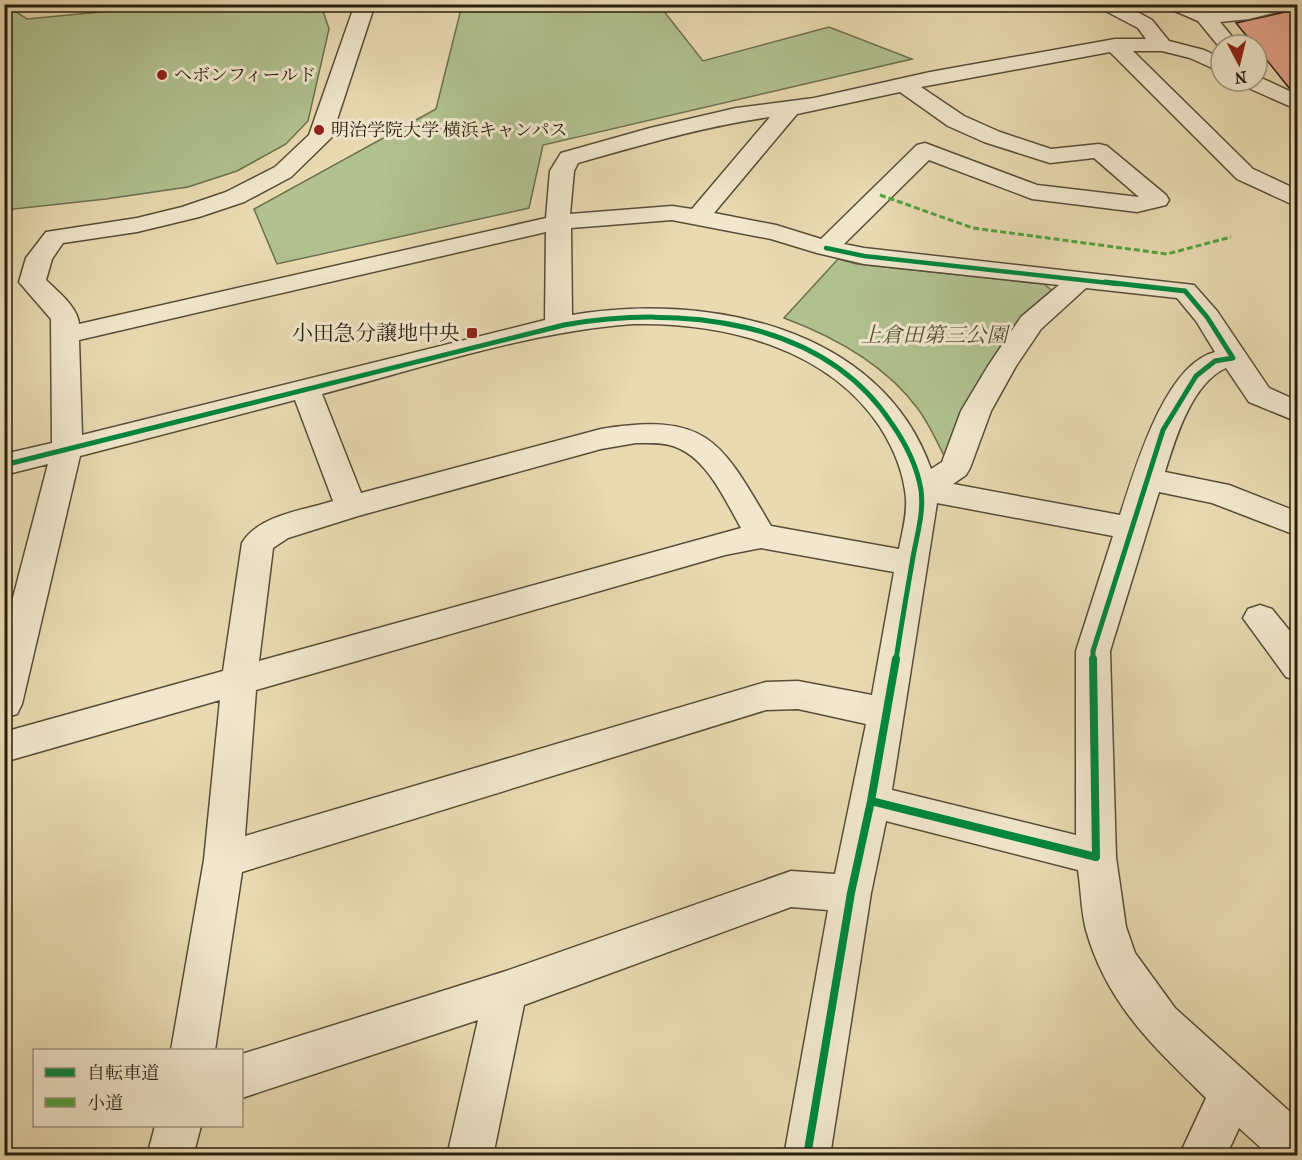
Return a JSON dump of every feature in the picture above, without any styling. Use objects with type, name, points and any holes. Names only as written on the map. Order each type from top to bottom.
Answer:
[{"type":"street","points":[[51,4],[102,4]]},
{"type":"street","points":[[4,704],[67,448],[65,319],[53,302],[32,282],[39,258],[55,237],[137,225],[190,212],[235,197],[283,172],[320,138],[365,4]]},
{"type":"street","points":[[1107,4],[1145,24],[1162,45]]},
{"type":"street","points":[[1175,4],[1205,17],[1219,33]]},
{"type":"street","points":[[1205,17],[1249,13],[1286,4]]},
{"type":"street","points":[[1115,45],[1245,174],[1298,200]]},
{"type":"street","points":[[559,326],[559,222],[562,171],[568,158],[658,133],[736,115],[814,105],[903,84],[1115,45],[1162,45],[1197,54],[1209,60]]},
{"type":"street","points":[[903,84],[956,122],[1050,156],[1099,151],[1157,200],[1137,205],[1032,192],[925,150]]},
{"type":"street","points":[[1269,88],[1298,104]]},
{"type":"street","points":[[698,217],[790,108]]},
{"type":"street","points":[[826,248],[956,122]]},
{"type":"street","points":[[66,335],[559,222],[672,213],[776,233],[826,248],[864,256],[1185,291],[1207,317],[1259,395],[1298,413]]},
{"type":"street","points":[[922,489],[955,468],[976,411],[1002,366],[1031,323],[1079,281]]},
{"type":"street","points":[[4,465],[559,326],[614,317],[669,316],[724,323],[801,347],[830,361],[875,399],[892,419],[909,451],[922,489],[922,508],[871,801],[851,893],[807,1155]]},
{"type":"street","points":[[1233,358],[1215,362],[1196,376],[1163,430],[1093,651],[1096,857],[1106,927],[1118,963],[1160,1023],[1232,1092],[1298,1150]]},
{"type":"street","points":[[305,388],[351,507]]},
{"type":"street","points":[[194,1049],[224,860],[239,682],[258,543],[277,530],[351,507],[601,440],[630,433],[655,432],[681,436],[697,444],[718,463],[760,536]]},
{"type":"street","points":[[1147,479],[1218,493],[1298,525]]},
{"type":"street","points":[[922,489],[1131,528]]},
{"type":"street","points":[[4,747],[725,543],[760,536],[911,563]]},
{"type":"street","points":[[1260,618],[1298,667]]},
{"type":"street","points":[[224,860],[766,696],[798,695],[886,713]]},
{"type":"street","points":[[871,801],[1096,857]]},
{"type":"street","points":[[243,1076],[506,990],[791,889],[851,893]]},
{"type":"street","points":[[470,1155],[506,990]]},
{"type":"street","points":[[1202,1155],[1232,1092]]},
{"type":"street","points":[[170,1155],[177,1127]]},
{"type":"green space","name":"ヘボンフィールド","points":[[5,5],[27,19],[173,5],[317,5],[323,11],[329,29],[308,121],[286,144],[237,171],[188,187],[5,210]]},
{"type":"green space","points":[[462,5],[659,5],[703,61],[829,27],[912,59],[543,145],[529,208],[277,264],[254,209],[436,109]]},
{"type":"green space","name":"上倉田第三公園","points":[[838,259],[857,264],[1044,284],[1055,293],[1006,336],[966,409],[945,458],[922,415],[890,378],[875,365],[840,343],[784,318]]},
{"type":"building","points":[[1298,6],[1298,92],[1290,89],[1269,63],[1269,33],[1244,33],[1236,23],[1294,10]]},
{"type":"marked path","points":[[880,195],[973,228],[1167,254],[1231,237]]},
{"type":"cycle path","points":[[826,248],[864,256],[1185,291],[1207,317],[1233,358],[1215,361],[1196,376],[1163,430],[1093,651],[1096,857],[871,801]]},
{"type":"cycle path","points":[[4,465],[529,332],[616,317],[652,315],[704,319],[771,335],[803,348],[833,365],[860,385],[883,409],[902,438],[914,463],[922,508],[871,801],[851,893],[807,1156]]},
{"type":"place","name":"ヘボンフィールド","points":[[162,75]]},
{"type":"place","name":"明治学院大学 横浜キャンパス","points":[[319,130]]},
{"type":"place","name":"小田急分譲地中央","points":[[472,333]]}]
